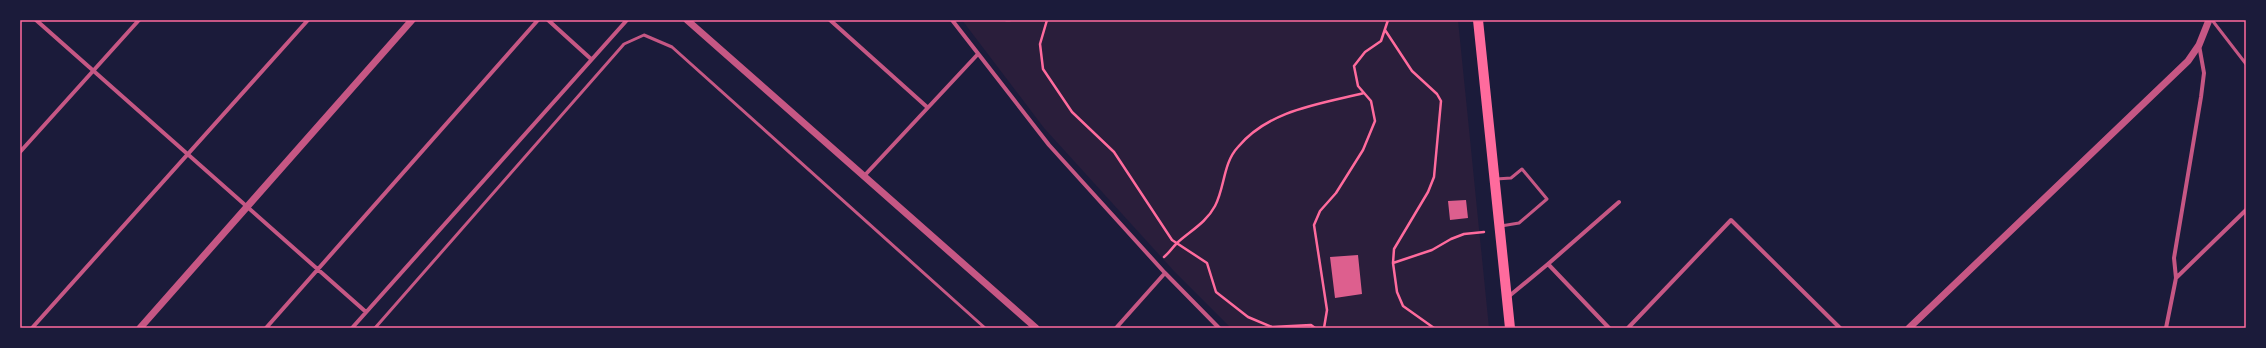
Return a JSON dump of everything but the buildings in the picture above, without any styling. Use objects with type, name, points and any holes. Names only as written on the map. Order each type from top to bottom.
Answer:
[{"type":"main road","points":[[1478,20],[1510,328]]},
{"type":"street","points":[[36,20],[366,312]]},
{"type":"street","points":[[20,152],[139,20]]},
{"type":"street","points":[[32,328],[308,20]]},
{"type":"street","points":[[140,328],[412,20]]},
{"type":"street","points":[[266,328],[538,20]]},
{"type":"street","points":[[548,20],[591,59]]},
{"type":"street","points":[[352,328],[627,20]]},
{"type":"street","points":[[688,20],[1036,328]]},
{"type":"street","points":[[830,20],[927,107]]},
{"type":"street","points":[[952,20],[1049,145],[1165,273],[1219,328]]},
{"type":"street","points":[[1909,328],[2188,61],[2199,45],[2209,20]]},
{"type":"street","points":[[2166,328],[2176,278],[2174,258],[2204,73],[2199,45]]},
{"type":"street","points":[[864,175],[978,54]]},
{"type":"street","points":[[1507,298],[1619,202]]},
{"type":"street","points":[[2176,278],[2246,210]]},
{"type":"street","points":[[1628,328],[1731,220],[1840,328]]},
{"type":"street","points":[[1548,264],[1609,328]]},
{"type":"street","points":[[1116,328],[1165,273]]},
{"type":"lane","points":[[2212,20],[2246,64]]},
{"type":"lane","points":[[375,328],[624,44],[644,35],[672,47],[985,328]]},
{"type":"lane","points":[[1495,179],[1511,178],[1522,169],[1547,199],[1519,223],[1500,226]]},
{"type":"path","points":[[1047,20],[1040,44],[1043,69],[1072,112],[1114,152],[1172,240],[1207,263],[1216,292],[1248,317],[1272,327],[1311,325],[1315,328]]},
{"type":"path","points":[[1324,328],[1327,310],[1314,225],[1320,211],[1336,194],[1364,150],[1375,121],[1371,101],[1358,86],[1354,66],[1365,52],[1381,41],[1388,20]]},
{"type":"path","points":[[1385,30],[1412,71],[1437,94],[1441,101],[1434,177],[1428,192],[1394,250],[1393,263],[1397,292],[1403,306],[1434,328]]},
{"type":"path","points":[[1157,264],[1177,243],[1202,224],[1211,213],[1221,193],[1231,157],[1251,134],[1280,115],[1364,93]]},
{"type":"path","points":[[1393,263],[1432,250],[1451,239],[1464,234],[1484,232]]},
{"type":"shaded area","points":[[962,20],[1458,20],[1489,328],[1231,328],[1173,270],[1044,128]]}]
